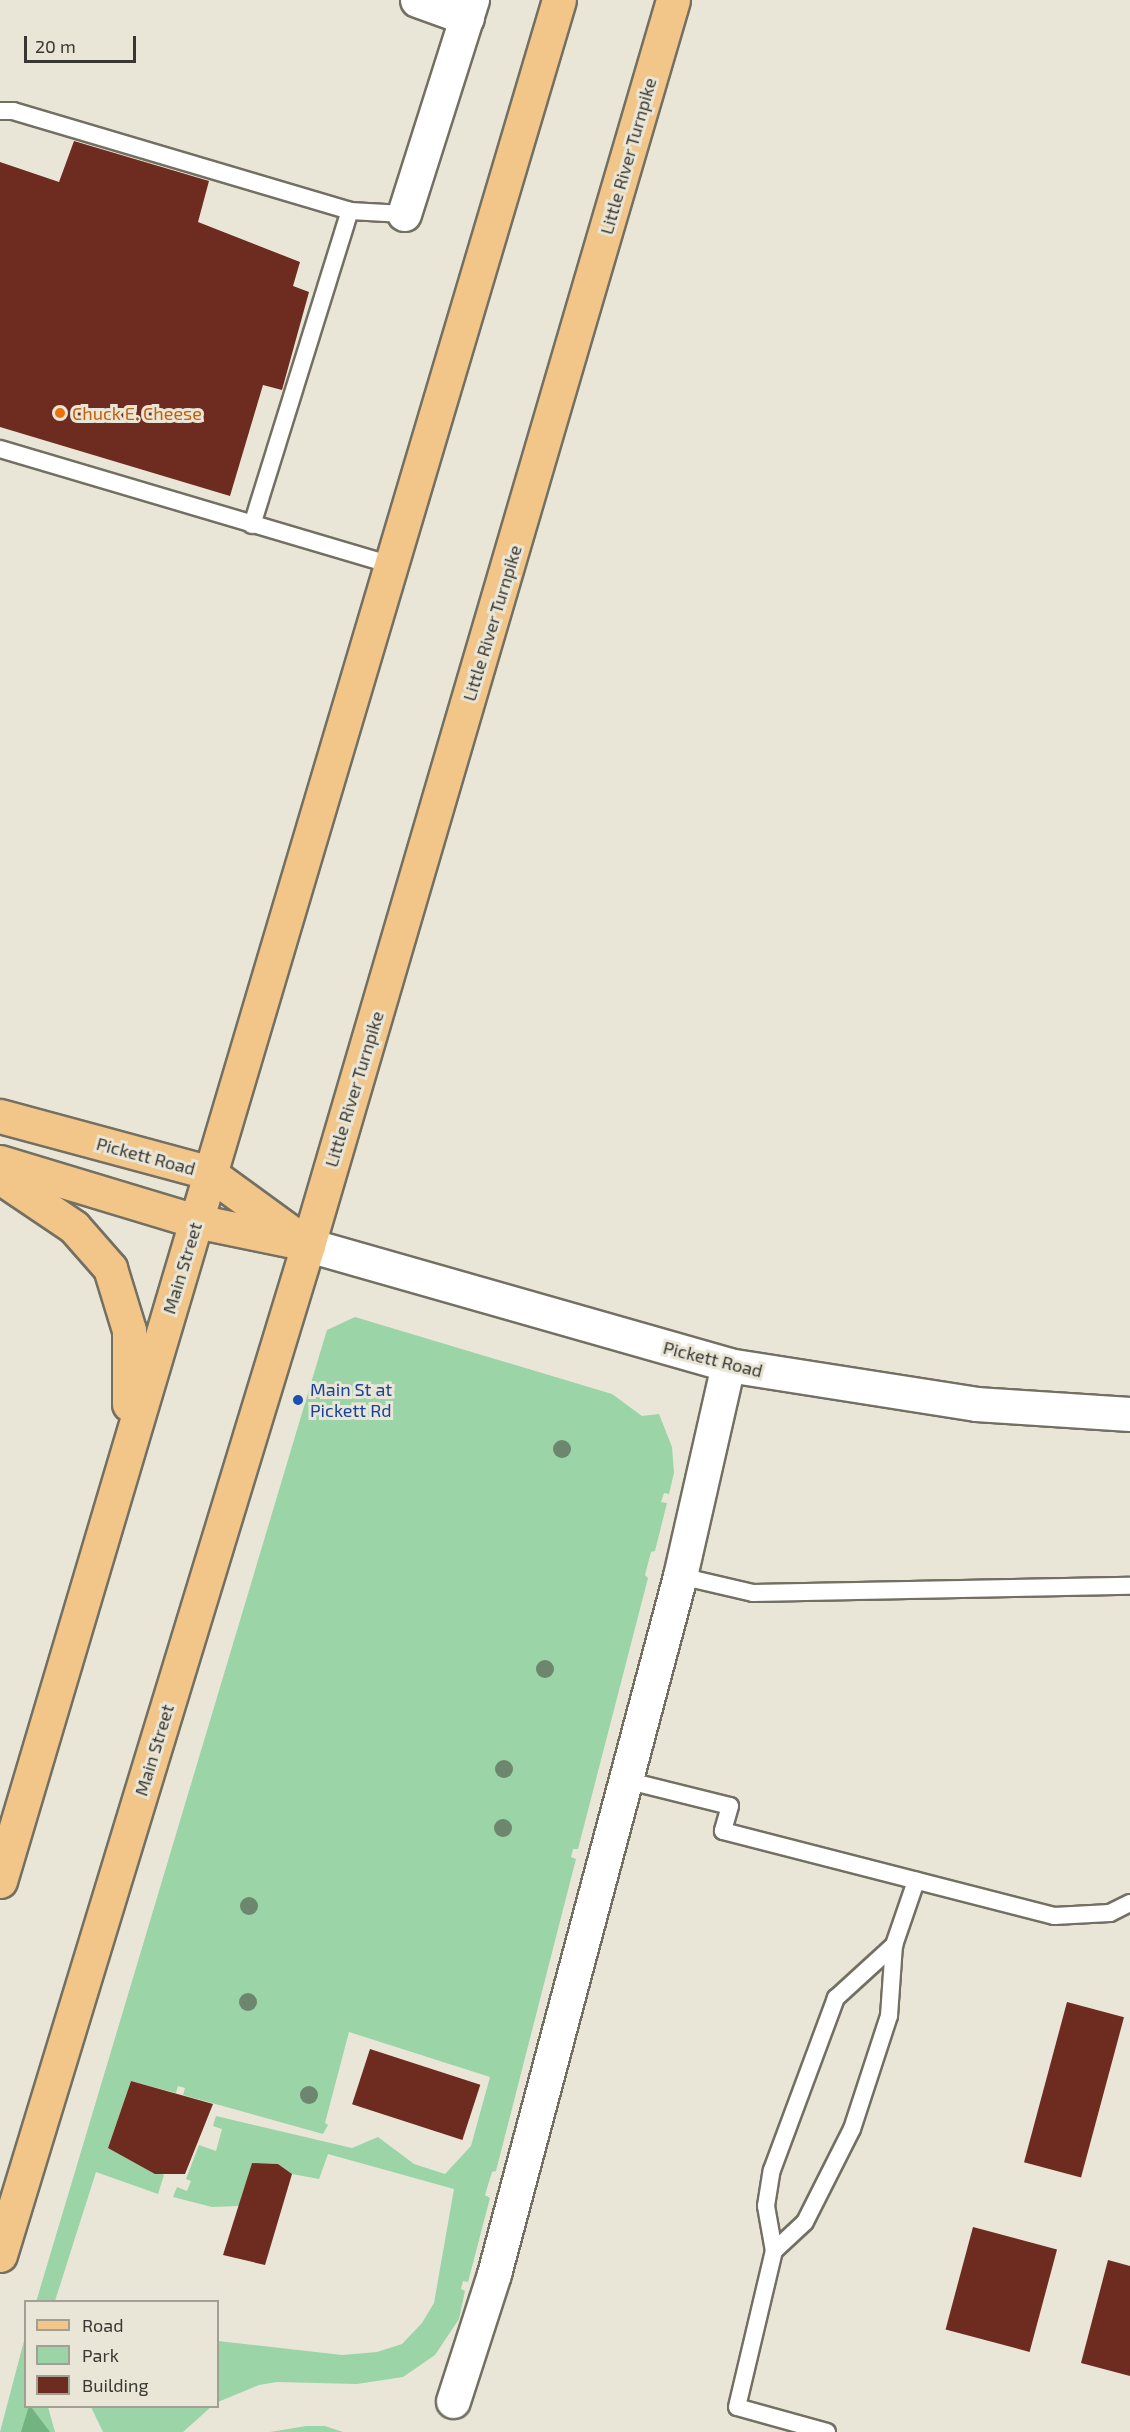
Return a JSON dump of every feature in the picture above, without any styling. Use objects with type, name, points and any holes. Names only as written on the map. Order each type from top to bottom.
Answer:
[{"type":"main road","points":[[208,1173],[392,565],[558,0]]},
{"type":"main road","name":"Little River Turnpike","points":[[308,1245],[673,0]]},
{"type":"main road","name":"Pickett Road","points":[[0,1116],[208,1173],[308,1245]]},
{"type":"main road","name":"Pickett Road","points":[[0,1162],[196,1221],[308,1245]]},
{"type":"main road","name":"Main Street","points":[[0,1881],[196,1221],[208,1173]]},
{"type":"main road","points":[[0,1177],[74,1227],[110,1268],[129,1330],[131,1370],[126,1456]]},
{"type":"main road","name":"Main Street","points":[[0,2255],[308,1245]]},
{"type":"street","points":[[404,214],[469,9],[417,0]]},
{"type":"street","name":"Pickett Road","points":[[308,1245],[728,1365],[976,1404],[1130,1414]]},
{"type":"street","points":[[453,2401],[494,2274],[680,1576],[728,1365]]},
{"type":"lane","points":[[0,111],[13,111],[350,212],[404,214]]},
{"type":"lane","points":[[252,525],[350,212]]},
{"type":"lane","points":[[0,449],[392,565]]},
{"type":"lane","points":[[680,1576],[753,1593],[1130,1586]]},
{"type":"lane","points":[[625,1780],[730,1806],[723,1831],[1054,1916],[1110,1913],[1130,1903]]},
{"type":"lane","points":[[774,2251],[805,2222],[852,2129],[889,2016],[894,1946],[916,1881]]},
{"type":"lane","points":[[827,2432],[737,2407],[774,2251],[766,2206],[772,2170],[836,1998],[894,1946]]},
{"type":"green space","points":[[355,1317],[612,1394],[642,1416],[659,1414],[672,1447],[674,1473],[669,1494],[664,1493],[661,1502],[667,1503],[655,1551],[651,1552],[645,1575],[648,1578],[578,1849],[573,1849],[571,1857],[576,1859],[496,2171],[492,2172],[485,2195],[490,2198],[468,2282],[463,2281],[461,2289],[465,2291],[459,2319],[435,2355],[403,2377],[357,2384],[277,2382],[259,2385],[219,2402],[219,2341],[342,2355],[377,2352],[402,2344],[422,2323],[434,2303],[454,2189],[328,2154],[319,2179],[292,2174],[278,2164],[252,2163],[239,2206],[212,2207],[173,2197],[177,2187],[187,2191],[191,2181],[186,2179],[199,2145],[216,2151],[222,2129],[213,2126],[216,2116],[352,2148],[378,2137],[414,2164],[445,2174],[471,2146],[490,2077],[349,2032],[325,2123],[328,2125],[323,2134],[183,2095],[185,2088],[178,2086],[176,2093],[131,2081],[108,2148],[164,2175],[158,2194],[96,2172],[55,2300],[37,2300],[327,1330]]},
{"type":"green space","points":[[24,2341],[24,2408],[48,2408],[55,2432],[0,2432]]},
{"type":"green space","points":[[28,2408],[32,2408],[50,2432],[21,2432]]},
{"type":"green space","points":[[91,2408],[210,2408],[183,2432],[103,2432]]},
{"type":"green space","points":[[306,2426],[325,2426],[343,2432],[270,2432]]},
{"type":"building","points":[[74,141],[209,181],[198,222],[300,262],[293,286],[309,292],[282,390],[263,385],[230,496],[0,427],[0,162],[59,182]]},
{"type":"building","points":[[1067,2002],[1124,2017],[1081,2178],[1024,2162]]},
{"type":"building","points":[[370,2049],[480,2085],[462,2140],[352,2104]]},
{"type":"building","points":[[131,2081],[213,2104],[185,2174],[155,2174],[108,2148]]},
{"type":"building","points":[[252,2163],[278,2164],[292,2174],[265,2265],[223,2255]]},
{"type":"building","points":[[973,2227],[1057,2250],[1030,2352],[946,2329]]},
{"type":"building","points":[[1108,2260],[1130,2266],[1130,2376],[1081,2363]]},
{"type":"place","name":"Chuck E. Cheese","points":[[60,413]]},
{"type":"place","name":"Main St at Pickett Rd","points":[[298,1400]]}]
